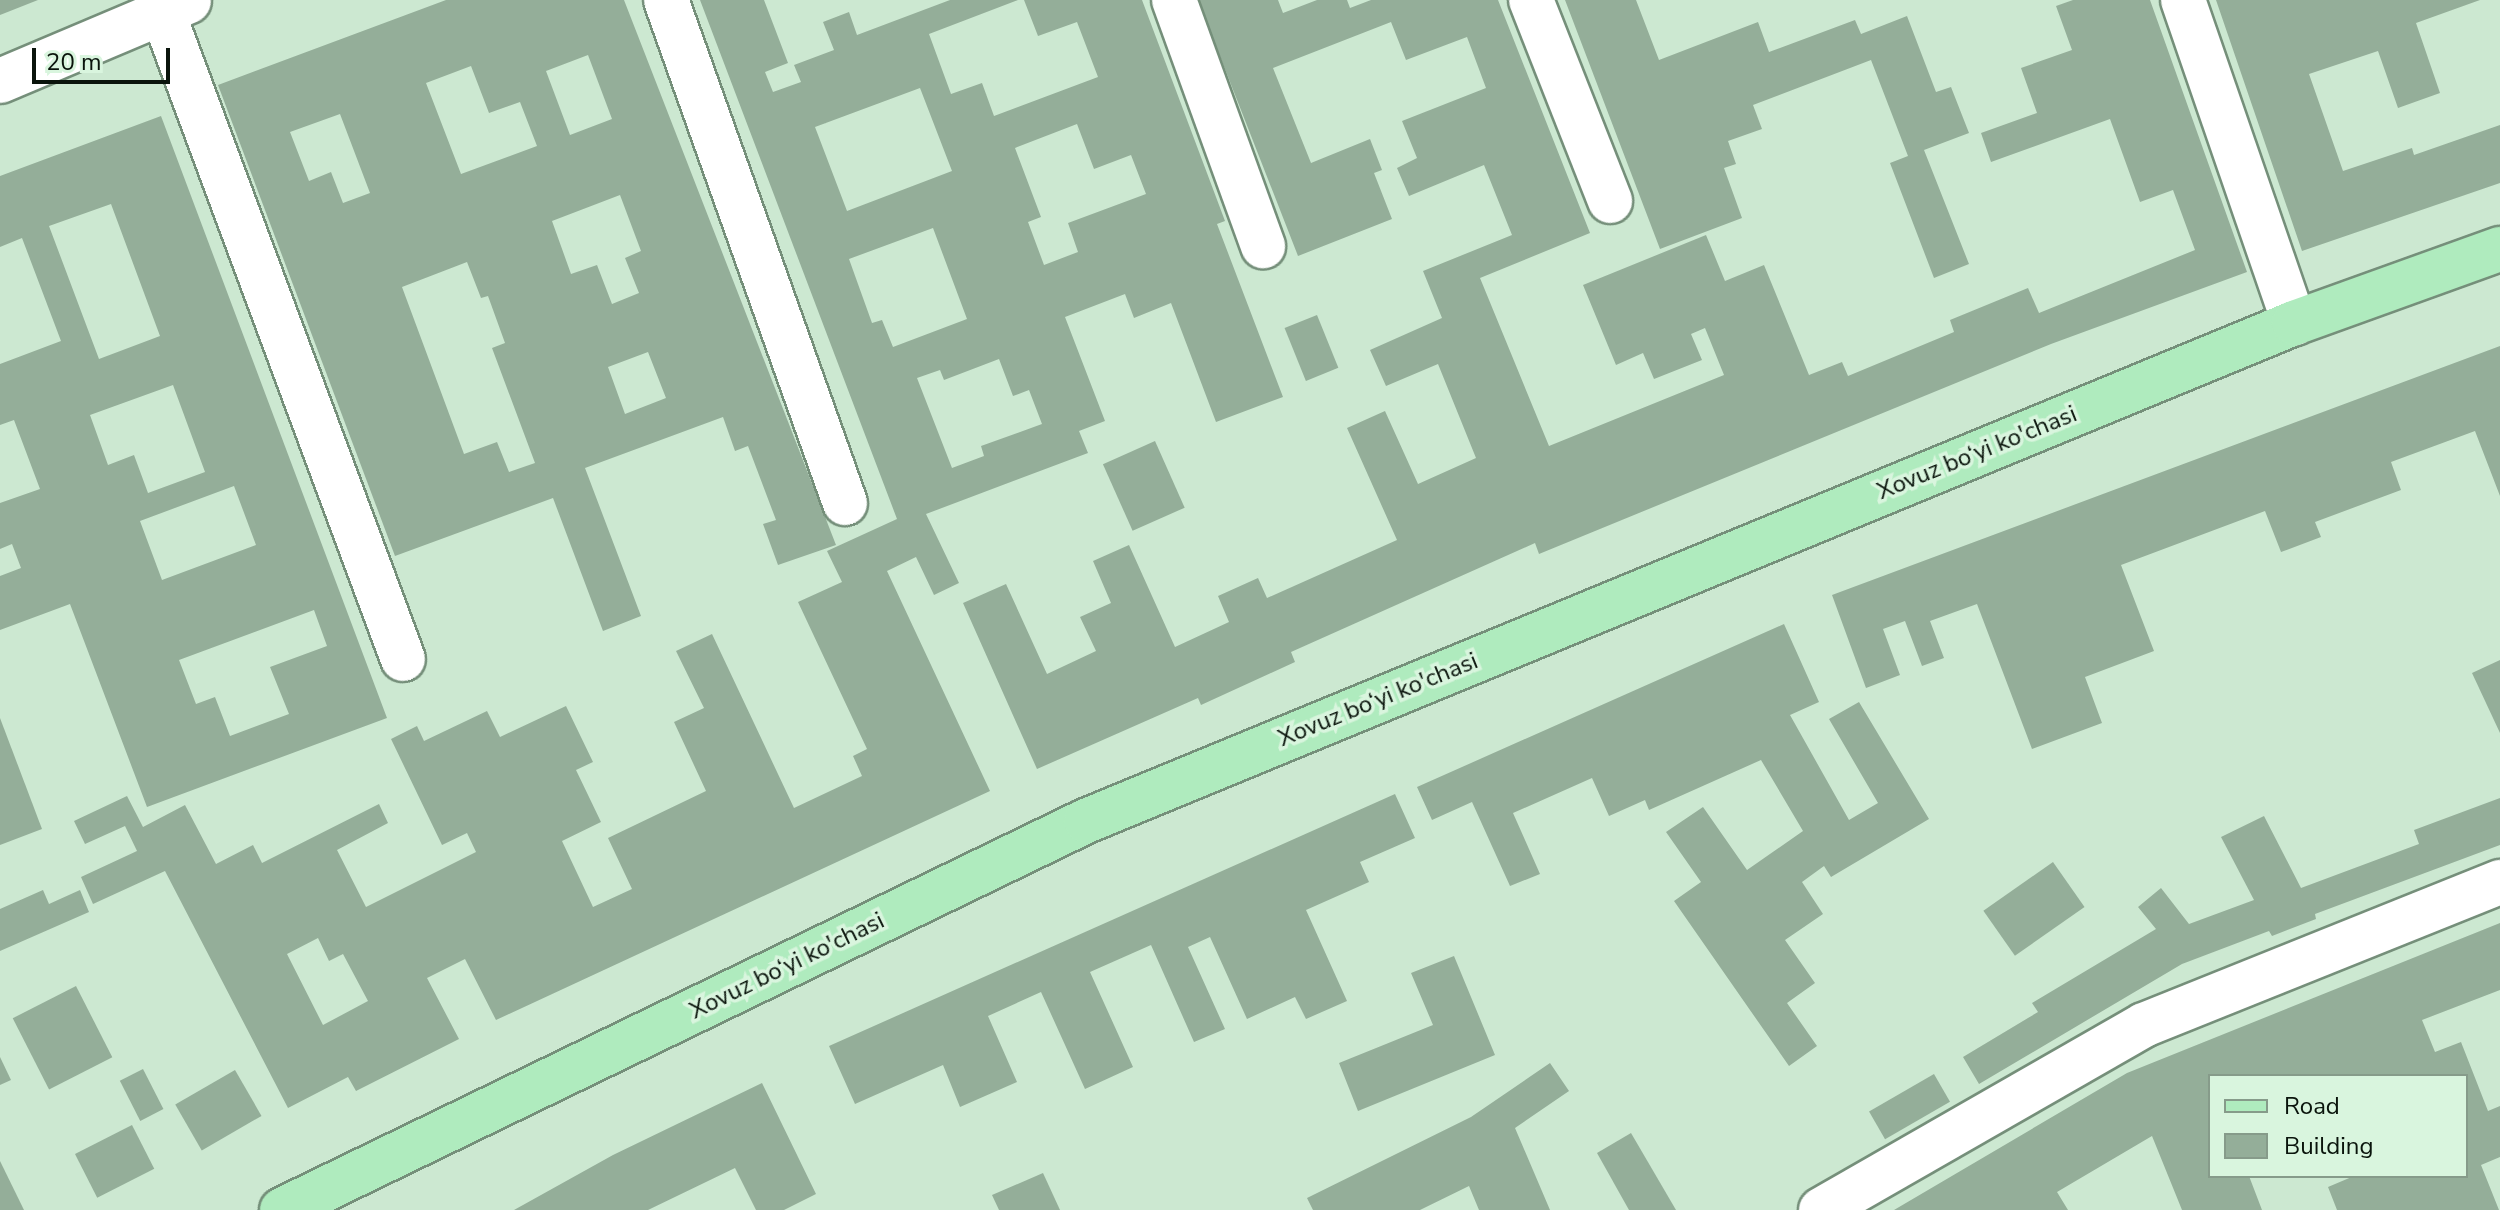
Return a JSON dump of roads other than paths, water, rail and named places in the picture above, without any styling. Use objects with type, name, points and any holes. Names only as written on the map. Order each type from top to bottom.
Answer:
[{"type":"main road","name":"Xovuz bo‘yi ko'chasi","points":[[282,1210],[1086,821],[2294,323],[2500,249]]},
{"type":"street","points":[[666,0],[845,503]]},
{"type":"street","points":[[1174,0],[1263,246]]},
{"type":"street","points":[[1531,0],[1610,201]]},
{"type":"street","points":[[2183,0],[2294,323]]},
{"type":"street","points":[[0,81],[171,4],[403,659]]},
{"type":"street","points":[[1821,1210],[2144,1025],[2500,882]]}]
